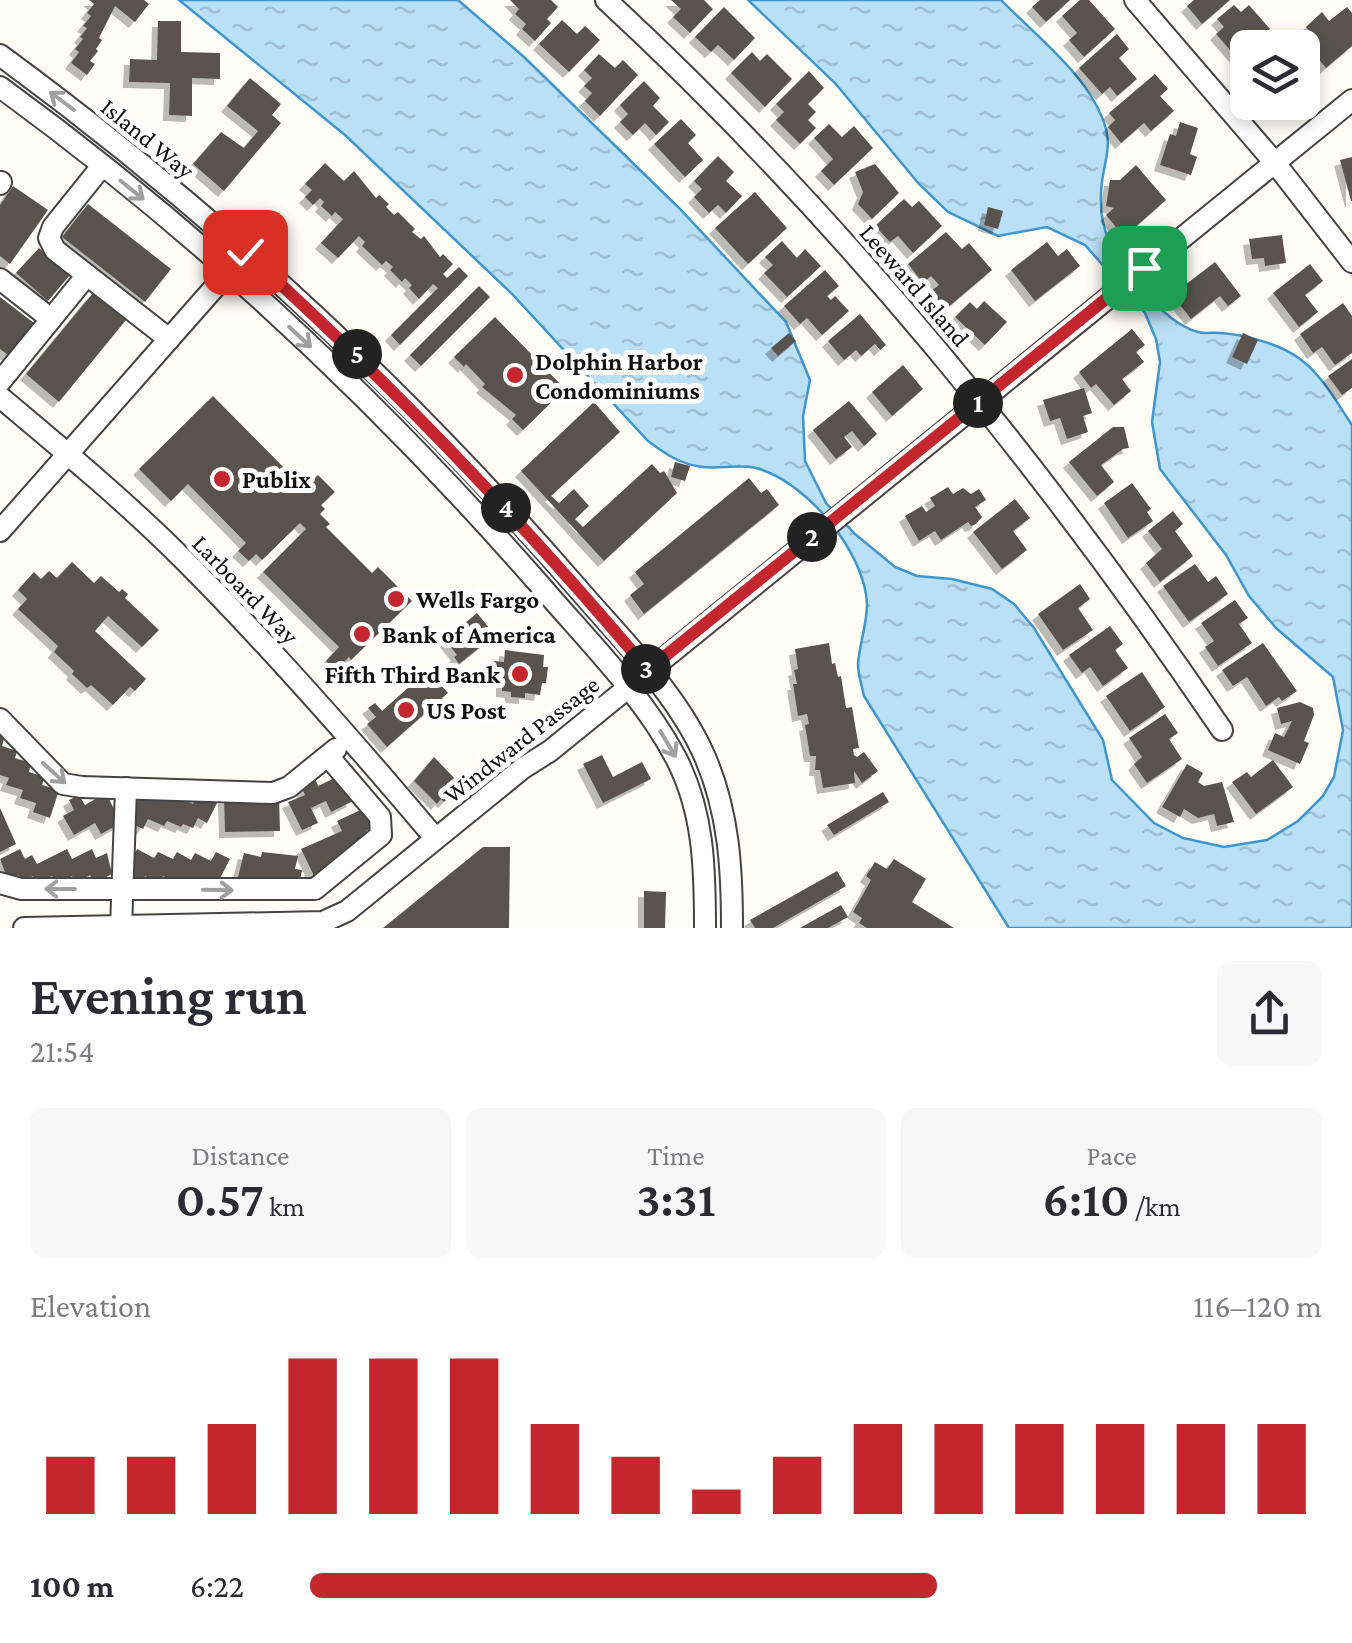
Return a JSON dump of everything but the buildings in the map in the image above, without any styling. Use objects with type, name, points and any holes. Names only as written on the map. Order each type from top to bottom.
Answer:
[{"type":"street","name":"Leeward Island","points":[[606,0],[779,168],[883,283],[981,401],[1134,602],[1222,730]]},
{"type":"street","points":[[1136,0],[1275,163],[1352,262]]},
{"type":"street","name":"Island Way","points":[[0,55],[169,186],[430,426],[648,670],[694,736],[719,796],[731,862],[732,928]]},
{"type":"street","points":[[6,92],[28,76]]},
{"type":"street","name":"Island Way","points":[[6,92],[228,272],[410,445],[510,551],[627,687],[659,730],[691,792],[705,869],[706,928]]},
{"type":"street","name":"Windward Passage","points":[[24,928],[322,922],[359,902],[1352,100]]},
{"type":"street","points":[[102,166],[53,227],[49,238],[55,250],[169,339]]},
{"type":"street","points":[[0,531],[245,252]]},
{"type":"street","points":[[0,382],[87,275]]},
{"type":"street","points":[[0,279],[51,319]]},
{"type":"street","name":"Larboard Way","points":[[0,397],[181,557],[272,650],[435,838]]},
{"type":"street","points":[[0,719],[63,784],[126,788],[272,792],[289,787],[349,738]]},
{"type":"street","points":[[0,883],[21,889],[315,889],[382,836],[380,817],[328,756]]},
{"type":"street","points":[[121,927],[126,788]]},
{"type":"water","points":[[179,0],[458,0],[524,57],[679,208],[786,322],[810,380],[803,416],[805,461],[826,503],[855,534],[895,567],[917,576],[952,579],[992,589],[1014,604],[1034,628],[1103,740],[1112,780],[1154,823],[1183,838],[1224,847],[1267,840],[1298,821],[1323,796],[1334,777],[1343,730],[1333,677],[1276,628],[1249,596],[1226,555],[1160,469],[1152,422],[1160,362],[1145,313],[1085,245],[1047,227],[998,236],[948,212],[919,184],[835,83],[748,0],[1001,0],[1062,59],[1099,110],[1108,143],[1101,201],[1105,231],[1118,257],[1149,297],[1191,330],[1252,338],[1292,354],[1322,381],[1352,425],[1352,928],[1009,928],[864,696],[858,665],[867,612],[864,584],[830,521],[775,475],[749,467],[687,464],[648,441],[512,294],[345,135]]},
{"type":"place","name":"Dolphin Harbor Condominiums","points":[[515,375]]},
{"type":"place","name":"Publix","points":[[222,479]]},
{"type":"place","name":"Wells Fargo","points":[[396,599]]},
{"type":"place","name":"Bank of America","points":[[362,634]]},
{"type":"place","name":"Fifth Third Bank","points":[[520,674]]},
{"type":"place","name":"US Post","points":[[406,710]]},
{"type":"route","points":[[245,252],[430,426],[648,670],[1144,268]]}]
